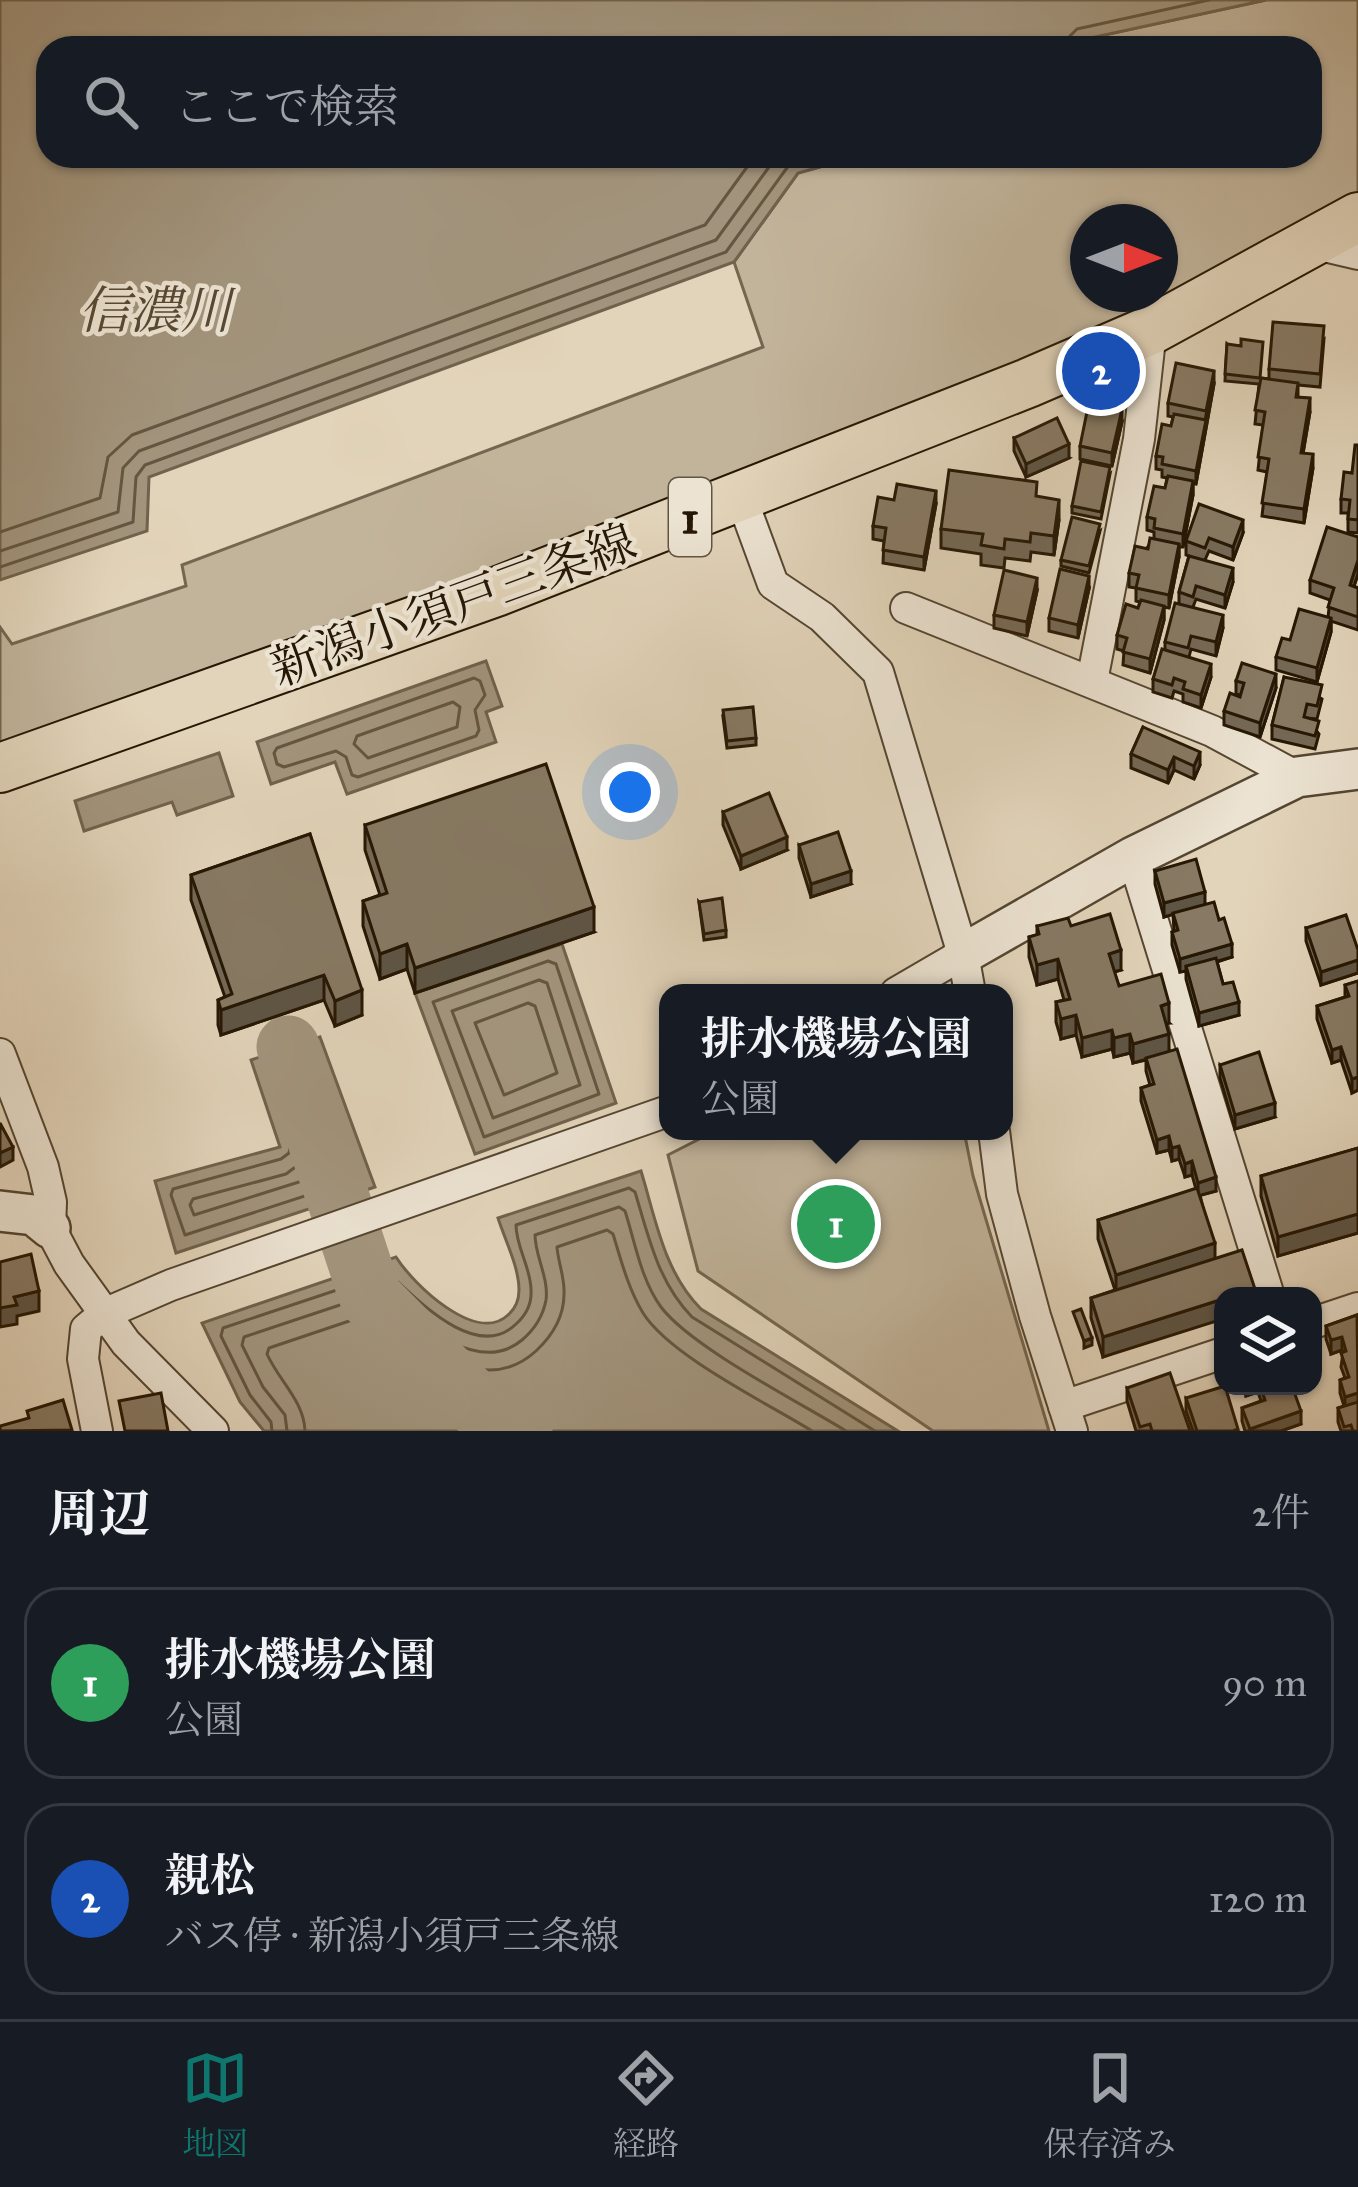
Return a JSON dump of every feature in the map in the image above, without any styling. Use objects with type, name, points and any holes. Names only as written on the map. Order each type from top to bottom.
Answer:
[{"type":"main road","name":"新潟小須戸三条線","points":[[0,768],[496,592],[1028,383],[1151,330],[1358,217]]},
{"type":"street","points":[[1311,243],[1358,254]]},
{"type":"street","points":[[1092,681],[1139,439],[1151,330]]},
{"type":"street","points":[[741,497],[773,584],[822,617],[878,672],[966,974]]},
{"type":"street","points":[[906,608],[1212,731],[1297,777]]},
{"type":"street","points":[[929,984],[966,974],[1133,856],[1297,777],[1358,769]]},
{"type":"street","points":[[1133,856],[1266,1287]]},
{"type":"street","points":[[0,1054],[43,1167],[51,1202],[50,1228]]},
{"type":"street","points":[[97,1431],[83,1359],[86,1329],[104,1314],[172,1285],[655,1117]]},
{"type":"street","points":[[995,1140],[1002,1194],[1068,1419],[1214,1357]]},
{"type":"street","points":[[0,1211],[34,1215],[50,1228],[104,1314],[156,1376],[213,1431]]},
{"type":"street","points":[[1322,1320],[1358,1308]]},
{"type":"shaded area","points":[[1266,0],[1358,0],[1358,199],[1178,289],[1178,204],[1070,204],[1070,312],[1133,312],[1001,378],[458,589],[0,748],[0,627],[12,644],[186,586],[182,565],[763,347],[734,262],[798,173],[816,168],[1322,168],[1322,36],[1100,36]]},
{"type":"shaded area","points":[[697,1140],[966,1140],[1049,1431],[933,1431],[698,1271],[668,1155]]},
{"type":"water","name":"信濃川","points":[[0,0],[1266,0],[1100,36],[36,36],[36,168],[816,168],[798,173],[734,262],[149,477],[147,531],[0,580]]},
{"type":"water","points":[[486,661],[502,706],[486,712],[496,742],[347,794],[335,762],[271,784],[257,742]]},
{"type":"water","points":[[219,753],[233,796],[177,815],[172,802],[84,831],[75,801]]},
{"type":"water","points":[[562,944],[616,1103],[475,1154],[415,993]]},
{"type":"water","points":[[320,1037],[375,1187],[176,1253],[155,1181],[280,1147],[251,1060]]},
{"type":"water","points":[[641,1171],[670,1262],[701,1309],[898,1431],[264,1431],[240,1402],[202,1323],[396,1257],[446,1307],[479,1322],[495,1322],[513,1310],[519,1290],[498,1218]]},
{"type":"building","points":[[1273,322],[1324,326],[1320,374],[1269,369]]},
{"type":"building","points":[[1241,339],[1263,342],[1260,378],[1225,374],[1227,344],[1241,346]]},
{"type":"building","points":[[1176,363],[1214,371],[1206,411],[1168,403]]},
{"type":"building","points":[[1261,378],[1298,383],[1296,397],[1310,398],[1301,453],[1313,454],[1304,509],[1262,503],[1269,459],[1258,457],[1265,412],[1255,410]]},
{"type":"building","points":[[1089,402],[1122,409],[1112,453],[1080,446]]},
{"type":"building","points":[[1174,414],[1206,420],[1196,471],[1162,464],[1163,457],[1156,456],[1162,424],[1171,426]]},
{"type":"building","points":[[1057,418],[1069,444],[1026,464],[1014,438]]},
{"type":"building","points":[[1355,445],[1358,520],[1348,519],[1350,500],[1341,499],[1344,472],[1352,473]]},
{"type":"building","points":[[1081,461],[1110,467],[1101,512],[1072,506]]},
{"type":"building","points":[[949,470],[1037,482],[1036,496],[1059,500],[1054,536],[1031,533],[1030,542],[1005,539],[1004,549],[981,545],[983,534],[941,529]]},
{"type":"building","points":[[1168,476],[1193,481],[1183,534],[1154,528],[1155,519],[1147,517],[1154,486],[1165,488]]},
{"type":"building","points":[[897,484],[936,491],[924,557],[883,550],[886,528],[873,526],[878,497],[894,500]]},
{"type":"building","points":[[1199,504],[1243,520],[1233,547],[1209,538],[1205,548],[1186,541]]},
{"type":"building","points":[[1072,517],[1100,524],[1089,566],[1061,560]]},
{"type":"building","points":[[1327,527],[1358,537],[1358,560],[1350,585],[1358,588],[1358,617],[1328,607],[1334,588],[1310,580]]},
{"type":"building","points":[[1150,538],[1179,544],[1169,595],[1136,588],[1139,575],[1129,573],[1135,546],[1148,549]]},
{"type":"building","points":[[1189,556],[1233,568],[1225,595],[1196,586],[1193,597],[1179,592]]},
{"type":"building","points":[[1060,569],[1089,576],[1078,625],[1049,618]]},
{"type":"building","points":[[1004,570],[1037,578],[1027,622],[994,615]]},
{"type":"building","points":[[1141,600],[1164,606],[1150,659],[1123,652],[1127,638],[1117,635],[1126,604],[1138,608]]},
{"type":"building","points":[[1175,603],[1223,615],[1216,642],[1191,636],[1188,648],[1165,642]]},
{"type":"building","points":[[1299,609],[1331,618],[1317,668],[1276,657],[1282,638],[1290,640]]},
{"type":"building","points":[[1162,649],[1211,664],[1201,695],[1183,689],[1185,682],[1174,678],[1172,685],[1153,679]]},
{"type":"building","points":[[1242,663],[1276,674],[1260,723],[1224,711],[1230,693],[1240,697],[1244,683],[1236,681]]},
{"type":"building","points":[[1284,677],[1322,685],[1317,706],[1307,704],[1304,717],[1319,721],[1315,736],[1272,725]]},
{"type":"building","points":[[753,707],[756,738],[727,741],[723,710]]},
{"type":"building","points":[[1143,727],[1200,752],[1194,766],[1174,757],[1168,770],[1131,754]]},
{"type":"building","points":[[546,764],[594,907],[415,968],[407,944],[380,954],[363,901],[387,893],[365,825]]},
{"type":"building","points":[[769,793],[787,837],[741,856],[723,812]]},
{"type":"building","points":[[838,832],[851,871],[811,884],[799,845]]},
{"type":"building","points":[[310,834],[362,990],[335,1001],[324,975],[221,1010],[218,1000],[232,994],[191,875]]},
{"type":"building","points":[[1196,859],[1205,892],[1164,903],[1155,871]]},
{"type":"building","points":[[722,898],[726,930],[704,934],[699,902]]},
{"type":"building","points":[[1214,902],[1232,944],[1180,959],[1172,932],[1178,930],[1173,913]]},
{"type":"building","points":[[1110,914],[1121,950],[1109,954],[1119,986],[1161,974],[1169,1003],[1161,1006],[1169,1034],[1133,1044],[1130,1034],[1114,1038],[1112,1030],[1082,1038],[1076,1015],[1061,1019],[1056,1002],[1070,999],[1058,959],[1037,965],[1029,937],[1039,934],[1037,926],[1068,918],[1071,926]]},
{"type":"building","points":[[1346,915],[1358,960],[1321,972],[1306,928]]},
{"type":"building","points":[[1216,958],[1223,984],[1233,982],[1239,1002],[1199,1013],[1186,966]]},
{"type":"building","points":[[1358,981],[1358,1077],[1352,1079],[1341,1047],[1332,1050],[1317,1006],[1349,996],[1345,985]]},
{"type":"building","points":[[1177,1049],[1216,1177],[1198,1183],[1192,1161],[1185,1164],[1179,1146],[1172,1148],[1169,1136],[1157,1140],[1141,1088],[1154,1084],[1146,1058]]},
{"type":"building","points":[[1259,1052],[1275,1103],[1235,1115],[1220,1065]]},
{"type":"building","points":[[0,1123],[13,1147],[0,1153]]},
{"type":"building","points":[[1358,1148],[1358,1214],[1278,1237],[1261,1176]]},
{"type":"building","points":[[1197,1188],[1215,1243],[1116,1275],[1098,1220]]},
{"type":"building","points":[[1242,1250],[1254,1287],[1214,1287],[1214,1302],[1103,1337],[1091,1298]]},
{"type":"building","points":[[31,1254],[39,1291],[14,1297],[17,1305],[0,1308],[0,1262]]},
{"type":"building","points":[[1081,1309],[1092,1338],[1084,1341],[1073,1312]]},
{"type":"building","points":[[1357,1315],[1358,1393],[1345,1397],[1340,1380],[1349,1377],[1341,1353],[1346,1351],[1342,1337],[1331,1340],[1326,1326]]},
{"type":"building","points":[[1170,1373],[1190,1431],[1152,1431],[1150,1424],[1140,1427],[1127,1388]]},
{"type":"building","points":[[1214,1389],[1214,1395],[1228,1395],[1238,1429],[1197,1431],[1186,1398]]},
{"type":"building","points":[[161,1393],[168,1431],[125,1431],[119,1401]]},
{"type":"building","points":[[1263,1395],[1295,1395],[1301,1411],[1250,1429],[1242,1408],[1265,1400]]},
{"type":"building","points":[[63,1400],[72,1430],[0,1431],[0,1426],[29,1418],[27,1411]]},
{"type":"building","points":[[1358,1402],[1358,1431],[1353,1431],[1351,1425],[1344,1427],[1338,1408]]},
{"type":"waterway","points":[[288,1047],[371,1298],[482,1410],[521,1431]]},
{"type":"place","name":"親松","points":[[1101,371]]},
{"type":"place","name":"排水機場公園","points":[[836,1224]]}]
